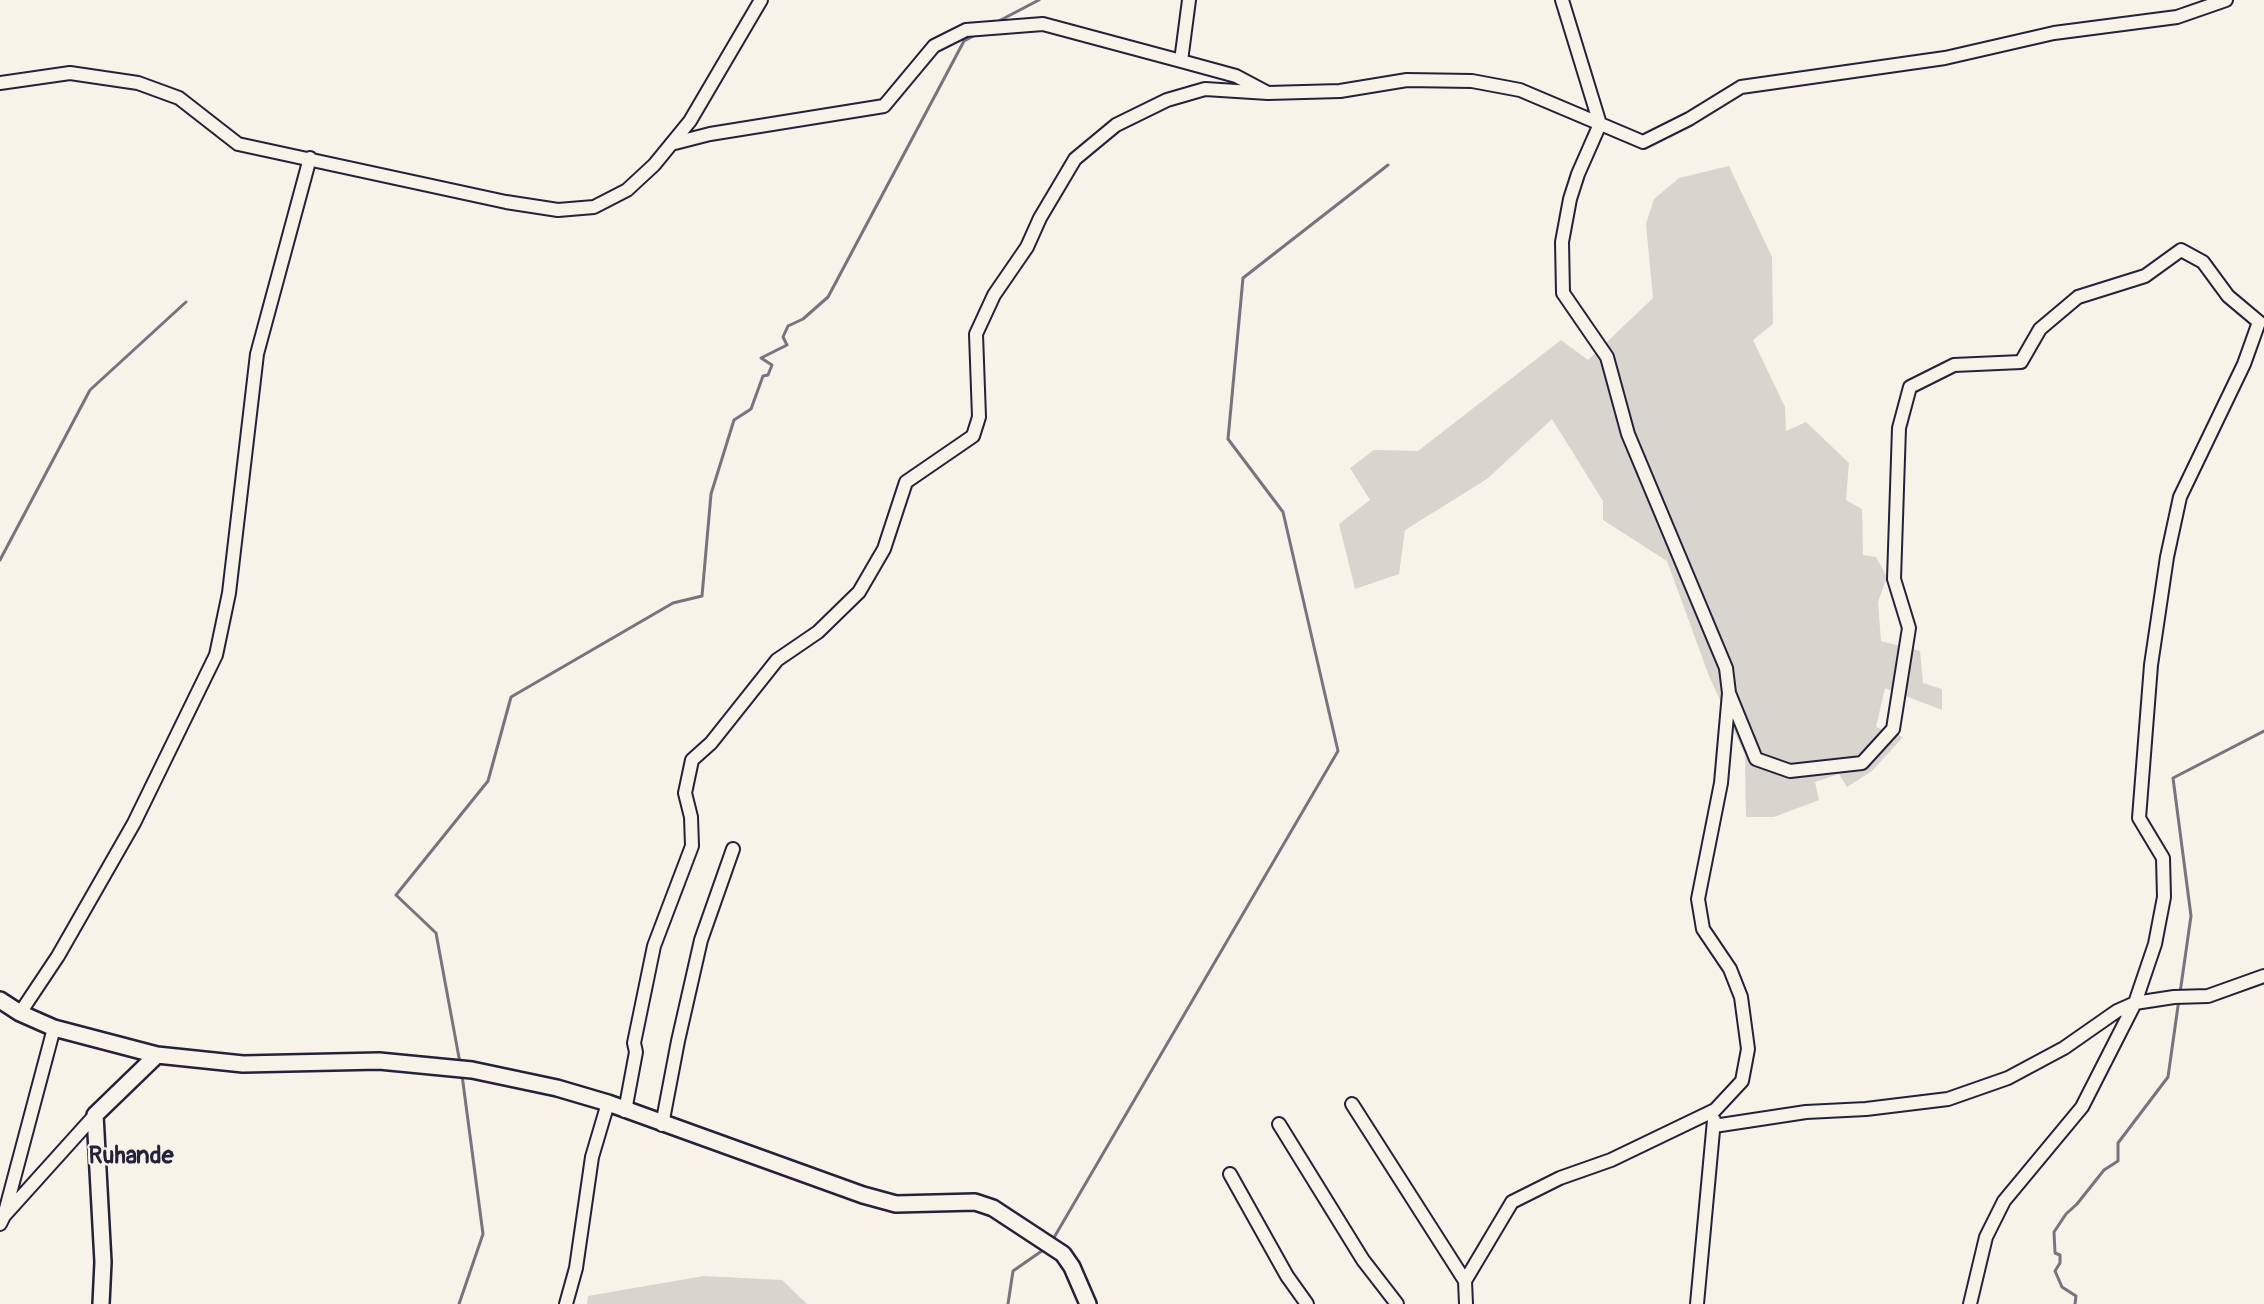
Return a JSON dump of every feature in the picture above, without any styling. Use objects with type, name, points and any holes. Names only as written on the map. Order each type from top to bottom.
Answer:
[{"type":"main road","points":[[0,1000],[20,1013],[54,1028],[157,1056],[243,1064],[379,1061],[472,1070],[557,1088],[608,1103],[662,1125],[863,1195],[896,1204],[975,1202],[993,1208],[1063,1254],[1088,1304]]},
{"type":"main road","points":[[101,1304],[103,1262],[94,1115],[157,1056]]},
{"type":"street","points":[[0,83],[70,73],[138,83],[179,98],[238,144],[310,158],[421,185],[558,210],[594,207],[627,190],[654,165],[690,121],[761,0]]},
{"type":"street","points":[[1181,61],[1189,0]]},
{"type":"street","points":[[1465,1281],[1512,1202],[1560,1178],[1611,1161],[1715,1110],[1742,1081],[1748,1049],[1741,997],[1730,969],[1703,929],[1698,899],[1721,783],[1729,693],[1726,668],[1628,434],[1607,357],[1563,293],[1562,242],[1570,199],[1578,174],[1600,124],[1562,0]]},
{"type":"street","points":[[625,1111],[636,1052],[634,1043],[654,946],[692,846],[691,817],[685,793],[692,760],[711,743],[777,660],[818,632],[859,592],[884,549],[906,483],[973,436],[979,417],[976,334],[993,295],[1027,247],[1040,218],[1076,159],[1116,125],[1167,100],[1205,89],[1268,93],[1340,91],[1407,80],[1472,81],[1520,90],[1642,142],[1689,119],[1741,87],[1945,58],[2054,33],[2177,16],[2226,0]]},
{"type":"street","points":[[671,144],[710,134],[884,106],[934,46],[966,30],[1043,24],[1236,76],[1268,93]]},
{"type":"street","points":[[20,1013],[58,956],[134,823],[216,655],[229,593],[257,354],[310,158]]},
{"type":"street","points":[[1729,693],[1756,759],[1790,771],[1862,763],[1893,729],[1909,628],[1894,579],[1899,428],[1910,387],[1954,364],[2021,362],[2040,329],[2078,297],[2145,276],[2181,250],[2203,262],[2228,296],[2259,322],[2244,364],[2180,497],[2167,556],[2151,665],[2139,818],[2163,858],[2164,897],[2155,944],[2135,1004],[2082,1107],[2004,1201],[1986,1237],[1971,1304]]},
{"type":"street","points":[[662,1125],[701,940],[733,849]]},
{"type":"street","points":[[1714,1126],[1806,1112],[1866,1109],[1948,1099],[2008,1078],[2064,1048],[2117,1011],[2135,1004],[2174,997],[2208,996],[2264,976]]},
{"type":"street","points":[[2,1220],[54,1028]]},
{"type":"street","points":[[566,1304],[576,1268],[592,1157],[608,1103]]},
{"type":"street","points":[[1352,1104],[1465,1281],[1466,1304]]},
{"type":"street","points":[[1697,1304],[1715,1110]]},
{"type":"street","points":[[2,1220],[94,1115]]},
{"type":"street","points":[[1279,1124],[1362,1260],[1397,1304]]},
{"type":"street","points":[[1230,1174],[1287,1276],[1307,1304]]},
{"type":"shaded area","points":[[1729,166],[1772,257],[1773,324],[1753,340],[1785,407],[1786,431],[1806,422],[1849,463],[1846,500],[1862,509],[1863,555],[1876,557],[1887,577],[1878,602],[1881,641],[1920,651],[1923,683],[1942,689],[1942,710],[1885,688],[1876,727],[1903,737],[1872,771],[1847,787],[1839,774],[1815,782],[1819,800],[1774,817],[1746,817],[1745,755],[1709,676],[1667,561],[1603,520],[1603,501],[1552,419],[1487,479],[1405,530],[1399,574],[1355,589],[1339,524],[1370,500],[1350,468],[1374,450],[1418,451],[1561,340],[1588,360],[1653,298],[1646,224],[1654,199],[1679,178]]},
{"type":"shaded area","points":[[704,1276],[782,1280],[807,1304],[587,1304],[588,1296]]},
{"type":"waterway","points":[[995,23],[1039,0]]},
{"type":"waterway","points":[[460,1063],[436,933],[396,895],[488,781],[511,697],[673,603],[702,596],[711,494],[734,420],[751,409],[763,376],[768,375],[772,365],[761,358],[787,345],[783,337],[788,326],[803,319],[828,297],[964,41],[977,34]]},
{"type":"waterway","points":[[1052,1241],[1338,751],[1283,512],[1228,439],[1243,278],[1388,165]]},
{"type":"waterway","points":[[0,560],[90,390],[186,302]]},
{"type":"waterway","points":[[2180,993],[2191,916],[2173,778],[2264,731]]},
{"type":"waterway","points":[[2075,1304],[2076,1296],[2062,1287],[2055,1271],[2060,1263],[2060,1255],[2055,1253],[2054,1232],[2066,1214],[2104,1170],[2118,1161],[2118,1143],[2168,1077],[2179,999]]},
{"type":"waterway","points":[[459,1304],[483,1234],[462,1075]]},
{"type":"waterway","points":[[1008,1304],[1013,1271],[1046,1248]]},
{"type":"district","name":"Ruhande","points":[[131,1157]]}]
